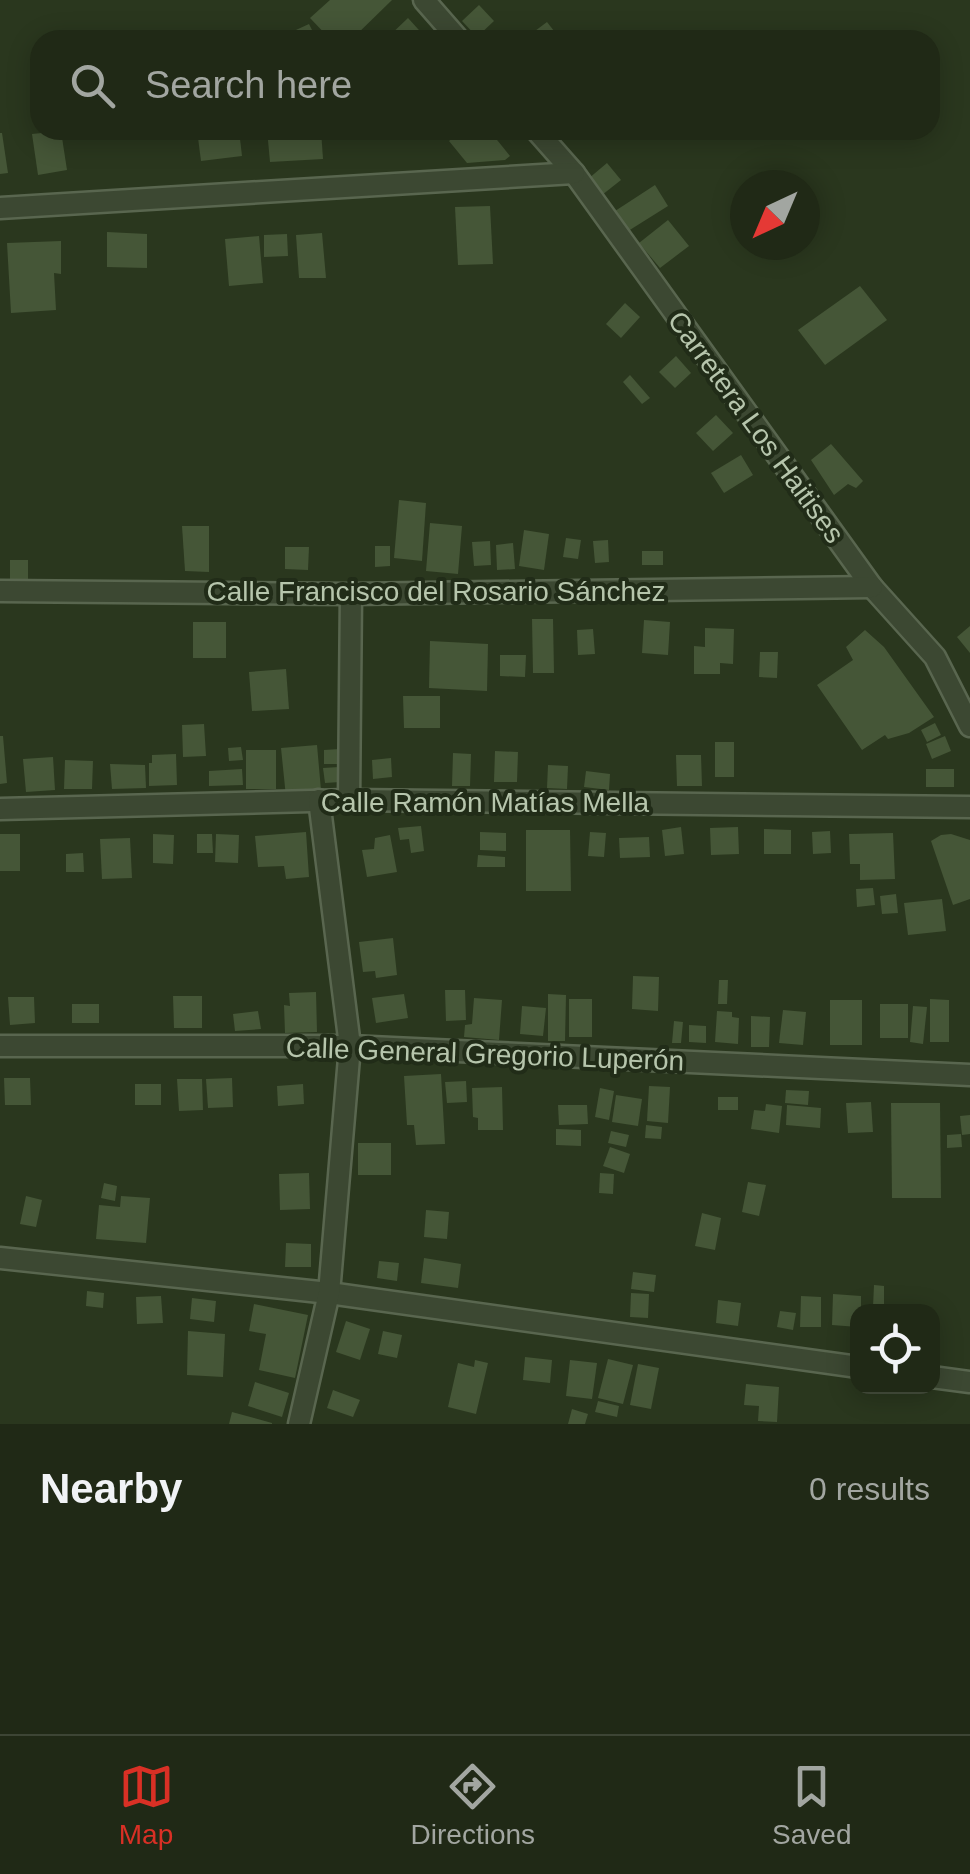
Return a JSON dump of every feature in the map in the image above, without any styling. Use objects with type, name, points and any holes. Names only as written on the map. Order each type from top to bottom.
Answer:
[{"type":"street","points":[[424,0],[450,30]]},
{"type":"street","name":"Carretera Los Haitises","points":[[545,140],[574,173],[872,588],[935,656],[970,726]]},
{"type":"street","points":[[0,208],[574,173]]},
{"type":"street","name":"Calle Francisco del Rosario Sánchez","points":[[0,592],[352,594],[872,588]]},
{"type":"street","points":[[349,800],[352,594]]},
{"type":"street","points":[[299,1424],[329,1293],[350,1046],[320,800]]},
{"type":"street","name":"Calle Ramón Matías Mella","points":[[0,809],[320,800],[970,807]]},
{"type":"street","name":"Calle General Gregorio Luperón","points":[[0,1046],[350,1046],[970,1075]]},
{"type":"street","points":[[0,1258],[329,1293],[850,1366]]},
{"type":"street","points":[[940,1378],[970,1382]]},
{"type":"building","points":[[330,0],[392,0],[361,30],[321,30],[310,18]]},
{"type":"building","points":[[479,5],[494,21],[484,30],[470,30],[462,21]]},
{"type":"building","points":[[408,18],[419,30],[395,30]]},
{"type":"building","points":[[547,22],[553,30],[536,30]]},
{"type":"building","points":[[0,133],[8,173],[0,174]]},
{"type":"building","points":[[33,140],[62,140],[67,170],[38,175]]},
{"type":"building","points":[[198,140],[240,140],[242,156],[201,161]]},
{"type":"building","points":[[268,140],[322,140],[323,159],[270,162]]},
{"type":"building","points":[[497,140],[510,156],[505,160],[467,163],[449,141]]},
{"type":"building","points":[[607,163],[621,180],[602,195],[588,179]]},
{"type":"building","points":[[655,185],[668,206],[625,233],[612,213]]},
{"type":"building","points":[[490,206],[493,264],[458,265],[455,207]]},
{"type":"building","points":[[668,220],[689,246],[660,268],[639,243]]},
{"type":"building","points":[[107,232],[147,234],[147,268],[107,267]]},
{"type":"building","points":[[322,233],[326,278],[299,278],[296,235]]},
{"type":"building","points":[[287,234],[288,256],[264,257],[264,235]]},
{"type":"building","points":[[259,236],[263,283],[229,286],[225,239]]},
{"type":"building","points":[[61,241],[61,274],[54,273],[56,310],[11,313],[7,243]]},
{"type":"building","points":[[860,286],[887,320],[825,365],[798,330]]},
{"type":"building","points":[[625,303],[640,317],[621,338],[606,324]]},
{"type":"building","points":[[676,356],[691,373],[675,388],[659,372]]},
{"type":"building","points":[[630,375],[650,398],[642,404],[623,382]]},
{"type":"building","points":[[716,415],[733,433],[713,451],[696,433]]},
{"type":"building","points":[[831,444],[863,481],[856,488],[848,484],[834,495],[811,460]]},
{"type":"building","points":[[741,455],[753,475],[724,493],[711,473]]},
{"type":"building","points":[[399,500],[426,503],[422,561],[394,558]]},
{"type":"building","points":[[430,523],[462,526],[458,574],[426,571]]},
{"type":"building","points":[[182,526],[209,526],[209,572],[185,571]]},
{"type":"building","points":[[524,530],[549,534],[544,570],[519,566]]},
{"type":"building","points":[[566,538],[581,540],[578,559],[563,557]]},
{"type":"building","points":[[608,540],[609,562],[595,563],[593,541]]},
{"type":"building","points":[[490,541],[491,565],[474,566],[472,542]]},
{"type":"building","points":[[513,543],[515,569],[497,570],[496,545]]},
{"type":"building","points":[[375,546],[390,546],[390,566],[375,567]]},
{"type":"building","points":[[285,547],[309,547],[308,570],[285,569]]},
{"type":"building","points":[[642,551],[663,551],[663,565],[642,565]]},
{"type":"building","points":[[10,560],[28,560],[28,580],[10,580]]},
{"type":"building","points":[[532,619],[553,619],[554,673],[533,673]]},
{"type":"building","points":[[644,620],[670,622],[668,655],[642,653]]},
{"type":"building","points":[[193,622],[226,622],[226,658],[193,658]]},
{"type":"building","points":[[970,626],[970,653],[957,637]]},
{"type":"building","points":[[705,628],[734,629],[733,664],[720,663],[720,674],[694,674],[694,646],[705,647]]},
{"type":"building","points":[[593,629],[595,654],[578,655],[577,630]]},
{"type":"building","points":[[865,630],[884,647],[934,717],[909,733],[888,739],[885,735],[862,750],[817,685],[853,660],[846,647]]},
{"type":"building","points":[[430,641],[488,644],[487,691],[429,688]]},
{"type":"building","points":[[760,652],[778,652],[777,678],[759,677]]},
{"type":"building","points":[[500,655],[526,655],[525,677],[500,676]]},
{"type":"building","points":[[286,669],[289,709],[252,711],[249,672]]},
{"type":"building","points":[[403,696],[440,696],[440,728],[404,728]]},
{"type":"building","points":[[935,723],[941,735],[927,742],[921,730]]},
{"type":"building","points":[[204,724],[206,756],[183,757],[182,725]]},
{"type":"building","points":[[0,736],[7,783],[0,784]]},
{"type":"building","points":[[945,736],[951,751],[932,759],[926,744]]},
{"type":"building","points":[[715,742],[734,742],[734,777],[715,777]]},
{"type":"building","points":[[317,745],[321,790],[286,797],[281,748]]},
{"type":"building","points":[[241,747],[243,760],[229,761],[228,748]]},
{"type":"building","points":[[340,749],[340,764],[324,764],[324,750]]},
{"type":"building","points":[[246,750],[276,750],[276,789],[246,789]]},
{"type":"building","points":[[495,751],[518,752],[517,782],[494,782]]},
{"type":"building","points":[[453,753],[471,754],[470,786],[452,786]]},
{"type":"building","points":[[176,754],[177,785],[149,786],[152,755]]},
{"type":"building","points":[[676,755],[701,755],[702,786],[677,786]]},
{"type":"building","points":[[53,757],[55,790],[26,792],[23,759]]},
{"type":"building","points":[[391,758],[392,777],[373,779],[372,760]]},
{"type":"building","points":[[65,760],[93,761],[92,789],[64,789]]},
{"type":"building","points":[[110,764],[145,765],[146,788],[112,789]]},
{"type":"building","points":[[548,765],[568,766],[567,789],[547,788]]},
{"type":"building","points":[[339,767],[340,782],[325,783],[323,768]]},
{"type":"building","points":[[242,769],[243,785],[209,786],[209,771]]},
{"type":"building","points":[[926,769],[954,769],[954,787],[926,787]]},
{"type":"building","points":[[586,771],[610,774],[609,790],[584,787]]},
{"type":"building","points":[[421,826],[424,851],[411,853],[409,839],[400,840],[398,828]]},
{"type":"building","points":[[681,827],[684,854],[665,856],[662,830]]},
{"type":"building","points":[[738,827],[739,854],[711,855],[710,828]]},
{"type":"building","points":[[764,829],[791,830],[791,854],[764,854]]},
{"type":"building","points":[[526,830],[570,830],[571,891],[526,891]]},
{"type":"building","points":[[830,831],[831,853],[813,854],[812,832]]},
{"type":"building","points":[[306,832],[309,877],[286,879],[284,866],[258,867],[255,836]]},
{"type":"building","points":[[480,832],[506,833],[506,851],[480,850]]},
{"type":"building","points":[[590,832],[606,833],[604,857],[588,856]]},
{"type":"building","points":[[893,833],[895,879],[860,880],[860,864],[850,864],[849,834]]},
{"type":"building","points":[[0,834],[20,834],[20,871],[0,871]]},
{"type":"building","points":[[153,834],[174,835],[173,864],[153,863]]},
{"type":"building","points":[[197,834],[212,834],[213,853],[197,853]]},
{"type":"building","points":[[216,834],[239,835],[238,863],[215,862]]},
{"type":"building","points":[[951,834],[970,840],[970,899],[953,905],[931,841]]},
{"type":"building","points":[[390,835],[397,872],[367,877],[362,850],[374,849],[375,838]]},
{"type":"building","points":[[649,837],[650,857],[620,858],[619,838]]},
{"type":"building","points":[[130,838],[132,878],[102,879],[100,839]]},
{"type":"building","points":[[83,853],[84,872],[66,872],[66,854]]},
{"type":"building","points":[[478,855],[505,857],[505,867],[477,867]]},
{"type":"building","points":[[873,888],[875,905],[857,907],[856,889]]},
{"type":"building","points":[[896,894],[898,913],[882,914],[880,896]]},
{"type":"building","points":[[942,899],[946,931],[908,935],[904,903]]},
{"type":"building","points":[[393,938],[397,975],[376,978],[375,971],[363,972],[359,942]]},
{"type":"building","points":[[633,976],[659,977],[658,1011],[632,1009]]},
{"type":"building","points":[[719,980],[728,980],[727,1004],[718,1004]]},
{"type":"building","points":[[445,990],[465,990],[466,1020],[446,1021]]},
{"type":"building","points":[[316,992],[317,1032],[285,1033],[284,1005],[290,1006],[289,993]]},
{"type":"building","points":[[404,994],[408,1018],[376,1023],[372,998]]},
{"type":"building","points":[[548,994],[566,995],[565,1041],[548,1041]]},
{"type":"building","points":[[173,996],[202,996],[202,1028],[174,1028]]},
{"type":"building","points":[[8,997],[34,997],[35,1023],[10,1025]]},
{"type":"building","points":[[474,998],[502,1000],[499,1040],[464,1037],[465,1025],[472,1024]]},
{"type":"building","points":[[569,999],[592,999],[592,1037],[569,1037]]},
{"type":"building","points":[[930,999],[949,1000],[949,1042],[930,1042]]},
{"type":"building","points":[[830,1000],[862,1000],[862,1045],[830,1045]]},
{"type":"building","points":[[72,1004],[99,1004],[99,1023],[72,1023]]},
{"type":"building","points":[[880,1004],[908,1004],[908,1038],[880,1038]]},
{"type":"building","points":[[522,1006],[546,1008],[543,1036],[520,1034]]},
{"type":"building","points":[[913,1006],[927,1007],[923,1044],[910,1042]]},
{"type":"building","points":[[783,1010],[806,1012],[803,1045],[779,1043]]},
{"type":"building","points":[[258,1011],[261,1029],[235,1031],[233,1014]]},
{"type":"building","points":[[717,1011],[732,1012],[732,1017],[739,1018],[738,1044],[715,1042]]},
{"type":"building","points":[[751,1016],[770,1017],[769,1047],[751,1047]]},
{"type":"building","points":[[674,1021],[683,1022],[681,1043],[672,1043]]},
{"type":"building","points":[[689,1025],[706,1026],[706,1043],[689,1042]]},
{"type":"building","points":[[441,1074],[445,1144],[416,1145],[414,1125],[407,1125],[404,1076]]},
{"type":"building","points":[[4,1078],[30,1078],[31,1105],[5,1105]]},
{"type":"building","points":[[232,1078],[233,1107],[208,1108],[206,1079]]},
{"type":"building","points":[[177,1079],[202,1079],[203,1110],[179,1111]]},
{"type":"building","points":[[466,1081],[467,1102],[447,1103],[445,1082]]},
{"type":"building","points":[[135,1084],[161,1084],[161,1105],[135,1105]]},
{"type":"building","points":[[303,1084],[304,1104],[278,1106],[277,1086]]},
{"type":"building","points":[[649,1086],[670,1087],[668,1123],[647,1121]]},
{"type":"building","points":[[502,1087],[503,1130],[478,1130],[478,1118],[473,1117],[472,1088]]},
{"type":"building","points":[[600,1088],[614,1091],[609,1120],[595,1117]]},
{"type":"building","points":[[786,1090],[809,1091],[808,1105],[785,1103]]},
{"type":"building","points":[[616,1095],[642,1099],[638,1126],[612,1122]]},
{"type":"building","points":[[718,1097],[738,1097],[738,1110],[718,1110]]},
{"type":"building","points":[[871,1102],[873,1132],[848,1133],[846,1103]]},
{"type":"building","points":[[891,1103],[940,1103],[941,1198],[892,1198]]},
{"type":"building","points":[[766,1104],[782,1106],[779,1133],[751,1129],[754,1110],[765,1111]]},
{"type":"building","points":[[558,1105],[587,1105],[588,1124],[559,1125]]},
{"type":"building","points":[[787,1105],[821,1108],[820,1128],[786,1125]]},
{"type":"building","points":[[970,1115],[970,1134],[962,1135],[960,1116]]},
{"type":"building","points":[[646,1125],[662,1127],[661,1139],[645,1138]]},
{"type":"building","points":[[556,1129],[581,1130],[581,1146],[556,1145]]},
{"type":"building","points":[[611,1131],[629,1135],[626,1147],[608,1143]]},
{"type":"building","points":[[961,1134],[962,1147],[947,1148],[947,1135]]},
{"type":"building","points":[[358,1143],[391,1143],[391,1175],[358,1175]]},
{"type":"building","points":[[610,1147],[630,1154],[624,1173],[603,1166]]},
{"type":"building","points":[[309,1173],[310,1209],[280,1210],[279,1174]]},
{"type":"building","points":[[600,1173],[614,1174],[613,1194],[599,1193]]},
{"type":"building","points":[[748,1182],[766,1185],[759,1216],[742,1212]]},
{"type":"building","points":[[104,1183],[117,1186],[115,1201],[101,1198]]},
{"type":"building","points":[[26,1196],[42,1200],[36,1227],[20,1224]]},
{"type":"building","points":[[121,1196],[150,1198],[146,1243],[96,1239],[99,1205],[120,1207]]},
{"type":"building","points":[[426,1210],[449,1212],[447,1239],[424,1237]]},
{"type":"building","points":[[702,1213],[721,1218],[715,1250],[695,1246]]},
{"type":"building","points":[[286,1243],[311,1244],[311,1267],[285,1267]]},
{"type":"building","points":[[424,1258],[461,1264],[458,1288],[421,1283]]},
{"type":"building","points":[[379,1261],[399,1263],[397,1281],[377,1278]]},
{"type":"building","points":[[633,1272],[656,1275],[654,1292],[631,1289]]},
{"type":"building","points":[[874,1285],[884,1286],[884,1304],[873,1304]]},
{"type":"building","points":[[87,1291],[104,1293],[103,1308],[86,1306]]},
{"type":"building","points":[[631,1293],[649,1294],[648,1318],[630,1317]]},
{"type":"building","points":[[833,1294],[861,1296],[861,1304],[850,1304],[850,1326],[832,1325]]},
{"type":"building","points":[[161,1296],[163,1323],[137,1324],[136,1297]]},
{"type":"building","points":[[801,1296],[821,1297],[821,1327],[800,1327]]},
{"type":"building","points":[[192,1298],[216,1301],[214,1322],[190,1319]]},
{"type":"building","points":[[718,1300],[741,1303],[738,1326],[716,1323]]},
{"type":"building","points":[[254,1304],[308,1315],[295,1378],[259,1370],[266,1334],[249,1331]]},
{"type":"building","points":[[780,1311],[796,1313],[793,1330],[777,1327]]},
{"type":"building","points":[[346,1321],[370,1329],[360,1360],[336,1352]]},
{"type":"building","points":[[188,1331],[225,1334],[223,1377],[187,1375]]},
{"type":"building","points":[[383,1331],[402,1335],[397,1358],[378,1354]]},
{"type":"building","points":[[525,1357],[552,1360],[550,1383],[523,1380]]},
{"type":"building","points":[[608,1359],[633,1365],[623,1404],[598,1398]]},
{"type":"building","points":[[475,1360],[488,1363],[476,1414],[448,1407],[458,1363],[474,1367]]},
{"type":"building","points":[[570,1360],[597,1363],[592,1399],[566,1396]]},
{"type":"building","points":[[638,1364],[659,1368],[651,1409],[630,1405]]},
{"type":"building","points":[[255,1382],[289,1393],[282,1417],[248,1406]]},
{"type":"building","points":[[746,1384],[779,1387],[777,1422],[758,1421],[759,1406],[744,1405]]},
{"type":"building","points":[[333,1390],[360,1400],[353,1417],[327,1408]]},
{"type":"building","points":[[598,1401],[619,1406],[617,1417],[595,1412]]},
{"type":"building","points":[[572,1409],[588,1414],[585,1424],[568,1424]]},
{"type":"building","points":[[232,1412],[272,1423],[272,1424],[229,1424]]}]
